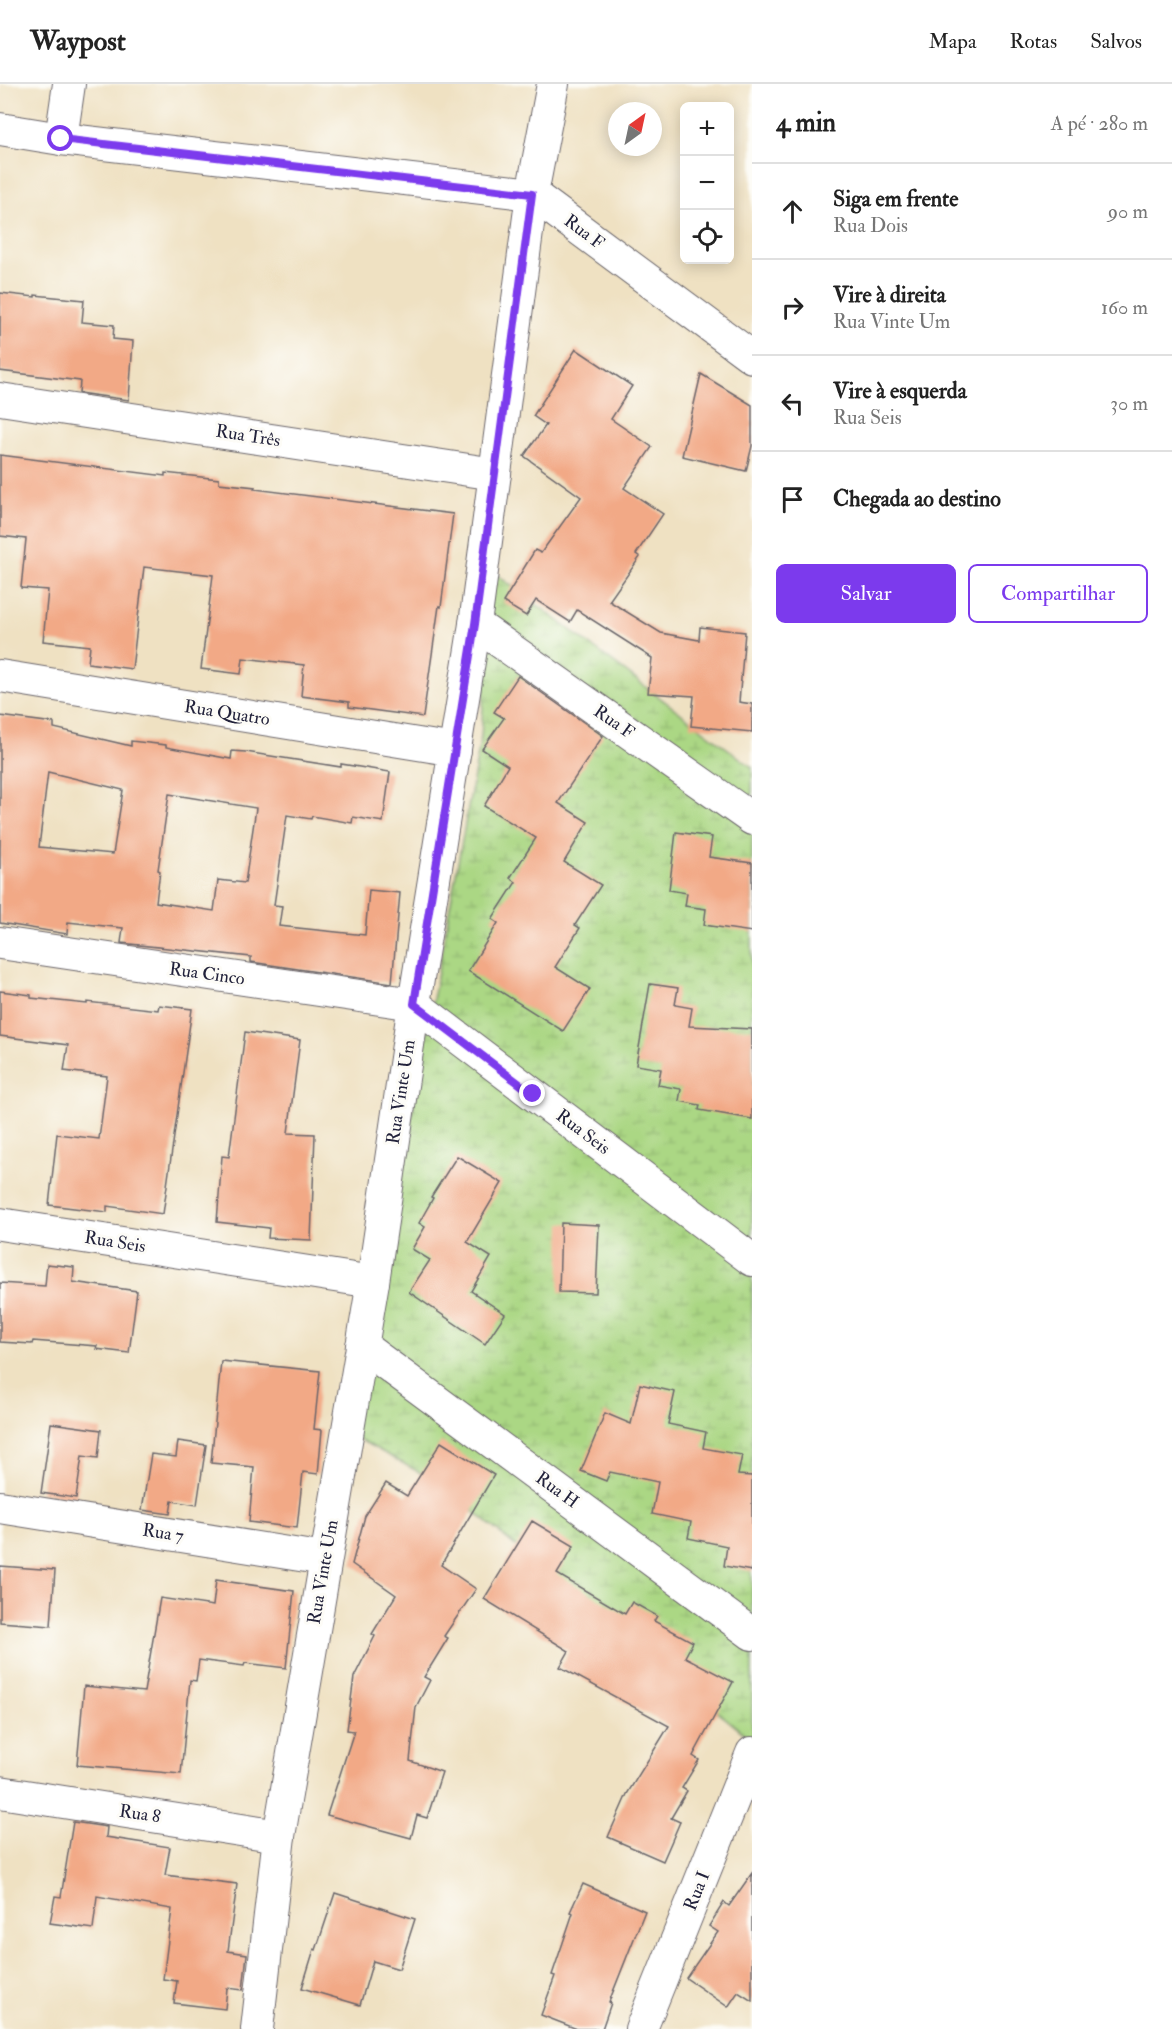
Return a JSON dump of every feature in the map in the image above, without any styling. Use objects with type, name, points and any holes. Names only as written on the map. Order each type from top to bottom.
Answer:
[{"type":"street","points":[[61,139],[69,84]]},
{"type":"street","name":"Rua Vinte Um","points":[[257,2029],[279,1836],[373,1282],[414,1004],[475,624],[532,194],[553,84]]},
{"type":"street","points":[[0,129],[61,139],[532,194]]},
{"type":"street","name":"Rua F","points":[[532,194],[752,357]]},
{"type":"street","name":"Rua Três","points":[[0,399],[495,474]]},
{"type":"street","name":"Rua F","points":[[475,624],[752,819]]},
{"type":"street","name":"Rua Quatro","points":[[0,676],[455,750]]},
{"type":"street","name":"Rua Cinco","points":[[0,943],[414,1004]]},
{"type":"street","name":"Rua Seis","points":[[414,1004],[752,1260]]},
{"type":"street","name":"Rua Seis","points":[[0,1224],[373,1282]]},
{"type":"street","name":"Rua H","points":[[362,1346],[752,1634]]},
{"type":"street","name":"Rua 7","points":[[0,1507],[326,1559]]},
{"type":"street","name":"Rua I","points":[[641,2029],[752,1753]]},
{"type":"street","name":"Rua 8","points":[[0,1792],[279,1836]]},
{"type":"green space","points":[[492,571],[752,767],[752,1740],[439,1483],[353,1436],[481,737]]},
{"type":"building","points":[[0,293],[84,300],[82,322],[114,325],[113,339],[133,341],[129,400],[79,393],[80,381],[0,371]]},
{"type":"building","points":[[576,349],[632,386],[611,419],[652,447],[624,488],[663,514],[636,554],[640,557],[609,601],[661,633],[699,640],[700,627],[745,632],[739,702],[752,704],[752,732],[691,726],[694,696],[648,693],[652,658],[577,610],[570,622],[536,600],[526,616],[503,602],[535,550],[541,553],[581,497],[524,456],[546,425],[533,416]]},
{"type":"building","points":[[701,374],[752,405],[752,446],[746,471],[682,456]]},
{"type":"building","points":[[0,455],[165,476],[165,473],[219,479],[219,483],[255,487],[254,489],[453,514],[423,717],[349,707],[349,702],[301,696],[304,665],[243,658],[241,674],[201,669],[213,575],[144,567],[132,669],[88,663],[90,646],[43,641],[48,590],[21,588],[26,539],[0,536]]},
{"type":"building","points":[[518,676],[603,736],[558,803],[588,822],[564,862],[601,885],[575,925],[580,928],[555,967],[590,989],[563,1031],[468,971],[498,923],[492,919],[516,882],[510,878],[536,838],[484,806],[508,766],[482,749],[504,718],[494,712]]},
{"type":"building","points":[[0,716],[54,723],[54,728],[131,746],[131,741],[166,745],[166,747],[231,759],[232,751],[246,752],[390,772],[383,822],[353,817],[352,823],[312,816],[311,819],[287,815],[274,905],[282,906],[279,926],[365,935],[369,890],[400,893],[392,983],[251,962],[251,957],[121,943],[123,928],[68,922],[67,934],[0,923]],"holes":[[[48,772],[123,790],[113,854],[39,847]],[[169,794],[256,808],[245,883],[218,880],[214,911],[156,902],[160,871],[158,870]]]},
{"type":"building","points":[[676,832],[712,837],[709,857],[752,863],[752,932],[704,925],[706,909],[685,906],[687,893],[669,890]]},
{"type":"building","points":[[650,984],[678,988],[675,1005],[692,1008],[689,1026],[752,1029],[752,1119],[699,1110],[700,1105],[679,1101],[681,1089],[658,1085],[661,1069],[636,1065]]},
{"type":"building","points":[[0,991],[31,995],[31,998],[87,1004],[87,1002],[158,1010],[159,1005],[192,1009],[163,1214],[107,1206],[107,1212],[49,1205],[57,1134],[99,1139],[107,1076],[64,1071],[68,1045],[0,1036]]},
{"type":"building","points":[[245,1032],[300,1040],[288,1133],[315,1134],[311,1240],[268,1238],[269,1228],[217,1222],[222,1156],[229,1157]]},
{"type":"building","points":[[457,1156],[502,1183],[467,1242],[491,1257],[471,1291],[505,1314],[485,1344],[409,1292],[430,1260],[412,1249],[425,1227],[419,1223],[433,1198],[431,1197]]},
{"type":"building","points":[[561,1223],[599,1225],[596,1293],[559,1292]]},
{"type":"building","points":[[47,1264],[74,1267],[73,1282],[137,1291],[129,1353],[96,1349],[97,1346],[33,1341],[32,1344],[0,1342],[0,1283],[45,1286]]},
{"type":"building","points":[[221,1361],[320,1371],[314,1429],[322,1430],[318,1474],[303,1472],[297,1528],[249,1522],[254,1467],[211,1463]]},
{"type":"building","points":[[640,1384],[675,1392],[668,1424],[706,1432],[703,1448],[742,1455],[738,1475],[752,1476],[752,1571],[724,1566],[727,1546],[688,1538],[691,1522],[652,1514],[658,1482],[610,1472],[606,1481],[581,1471],[605,1413],[631,1424]]},
{"type":"building","points":[[51,1423],[101,1430],[98,1458],[82,1456],[76,1498],[41,1493]]},
{"type":"building","points":[[178,1441],[206,1445],[197,1505],[172,1501],[170,1514],[142,1510],[151,1454],[176,1457]]},
{"type":"building","points":[[441,1442],[494,1475],[441,1565],[476,1589],[444,1636],[448,1638],[424,1677],[430,1680],[416,1707],[410,1761],[442,1772],[427,1818],[417,1815],[411,1838],[327,1815],[354,1731],[347,1730],[354,1677],[375,1636],[372,1634],[396,1595],[352,1564],[365,1516],[386,1483],[407,1496]]},
{"type":"building","points":[[532,1521],[574,1546],[557,1574],[625,1614],[632,1602],[657,1616],[654,1621],[693,1642],[685,1657],[733,1682],[693,1756],[699,1760],[682,1788],[687,1791],[671,1818],[680,1822],[663,1861],[608,1837],[627,1794],[669,1726],[560,1667],[569,1651],[484,1599]]},
{"type":"building","points":[[0,1566],[55,1570],[51,1626],[0,1622]]},
{"type":"building","points":[[216,1580],[294,1591],[286,1668],[245,1663],[244,1666],[199,1660],[196,1681],[190,1680],[181,1774],[77,1765],[84,1686],[144,1692],[160,1598],[213,1606]]},
{"type":"building","points":[[73,1822],[107,1827],[106,1837],[170,1847],[165,1875],[237,1884],[228,1951],[247,1954],[243,1990],[227,1988],[225,2009],[174,2003],[177,1981],[163,1979],[172,1909],[97,1896],[93,1929],[50,1923],[55,1896],[61,1897]]},
{"type":"building","points":[[752,1873],[752,2001],[738,1992],[728,2007],[686,1978],[718,1932],[709,1926],[724,1902],[729,1906]]},
{"type":"building","points":[[583,1884],[645,1911],[609,2002],[611,2003],[602,2029],[577,2029],[541,2015],[573,1913],[570,1912]]},
{"type":"building","points":[[335,1893],[415,1919],[399,1969],[373,1961],[360,2005],[302,1988]]},
{"type":"route","points":[[61,139],[532,194],[475,624],[414,1004],[533,1094]]}]
